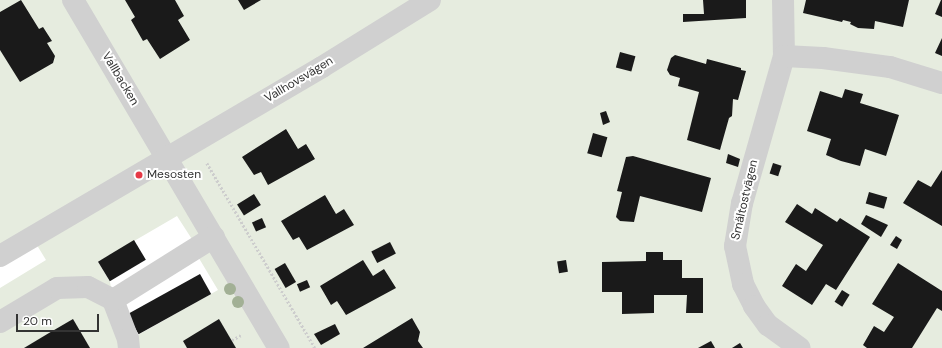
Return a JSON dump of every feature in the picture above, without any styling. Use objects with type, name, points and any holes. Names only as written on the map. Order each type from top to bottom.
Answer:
[{"type":"street","name":"Vallbacken","points":[[73,0],[168,158]]},
{"type":"street","name":"Vallhovsvägen","points":[[0,256],[195,142],[430,0]]},
{"type":"street","name":"Smältostvägen","points":[[783,0],[784,56],[742,203],[735,246],[743,284],[754,306],[768,325],[800,348]]},
{"type":"street","points":[[784,56],[823,58],[890,66],[942,83]]},
{"type":"street","points":[[168,158],[279,348]]},
{"type":"street","points":[[113,300],[214,237]]},
{"type":"street","points":[[0,322],[57,288],[88,287],[113,300],[128,339],[129,348]]},
{"type":"path","points":[[195,142],[315,348]]},
{"type":"path","points":[[232,340],[237,337]]},
{"type":"shaded area","points":[[0,0],[942,0],[942,348],[0,348],[0,288],[46,260],[32,237],[0,256]],"holes":[[[177,216],[197,247],[194,250],[218,290],[138,335],[113,300],[110,282],[98,262]]]},
{"type":"building","points":[[21,0],[39,29],[43,27],[52,41],[47,43],[55,56],[53,63],[20,82],[0,50],[0,12]]},
{"type":"building","points":[[125,0],[175,0],[184,16],[178,20],[190,40],[160,59],[147,39],[143,41],[131,20],[135,17]]},
{"type":"building","points":[[238,0],[261,0],[244,10]]},
{"type":"building","points":[[703,0],[746,0],[746,18],[683,22],[683,14],[704,14]]},
{"type":"building","points":[[806,0],[909,0],[903,27],[875,21],[874,29],[858,28],[850,24],[851,22],[843,20],[842,22],[803,13]]},
{"type":"building","points":[[942,0],[942,17],[935,14]]},
{"type":"building","points":[[942,38],[942,56],[935,53]]},
{"type":"building","points":[[620,52],[635,56],[631,72],[616,67]]},
{"type":"building","points":[[675,55],[706,64],[707,59],[741,68],[741,70],[746,71],[738,100],[733,99],[732,116],[729,118],[720,150],[687,140],[699,92],[678,86],[680,78],[670,75],[667,70],[671,58]]},
{"type":"building","points":[[845,89],[863,94],[860,103],[899,115],[886,156],[865,149],[860,166],[841,161],[826,155],[831,139],[807,131],[820,91],[842,98]]},
{"type":"building","points":[[606,111],[610,122],[603,125],[600,113]]},
{"type":"building","points":[[286,129],[298,149],[306,144],[315,159],[268,185],[261,172],[254,175],[242,157]]},
{"type":"building","points":[[593,133],[607,137],[602,157],[587,153]]},
{"type":"building","points":[[728,154],[740,159],[738,167],[726,163]]},
{"type":"building","points":[[633,156],[711,178],[702,212],[640,196],[634,222],[620,221],[616,217],[622,192],[617,191],[626,157]]},
{"type":"building","points":[[773,163],[782,166],[778,176],[770,173]]},
{"type":"building","points":[[942,170],[942,226],[903,203],[918,180],[931,187]]},
{"type":"building","points":[[869,192],[887,197],[884,209],[866,204]]},
{"type":"building","points":[[254,194],[261,205],[244,216],[237,205]]},
{"type":"building","points":[[325,195],[336,214],[344,209],[354,225],[307,250],[299,237],[293,240],[281,221]]},
{"type":"building","points":[[797,204],[812,214],[815,208],[837,222],[840,218],[870,237],[836,290],[826,284],[812,305],[782,286],[796,264],[806,271],[823,245],[785,222]]},
{"type":"building","points":[[866,215],[888,225],[881,237],[861,224]]},
{"type":"building","points":[[262,218],[266,227],[256,232],[252,222]]},
{"type":"building","points":[[896,236],[902,240],[897,249],[890,245]]},
{"type":"building","points":[[134,240],[146,260],[110,281],[98,262]]},
{"type":"building","points":[[390,242],[396,254],[377,263],[371,252]]},
{"type":"building","points":[[646,252],[663,252],[663,260],[682,260],[682,278],[703,278],[703,313],[686,313],[687,295],[654,295],[654,313],[622,314],[622,292],[602,292],[602,262],[646,261]]},
{"type":"building","points":[[363,260],[373,276],[384,269],[396,288],[346,315],[337,301],[331,305],[320,286]]},
{"type":"building","points":[[566,260],[568,272],[559,273],[557,261]]},
{"type":"building","points":[[285,263],[296,282],[286,288],[275,269]]},
{"type":"building","points":[[898,263],[942,291],[942,311],[937,308],[912,348],[867,348],[863,345],[874,326],[884,332],[894,317],[872,304]]},
{"type":"building","points":[[200,274],[211,294],[139,334],[127,314]]},
{"type":"building","points":[[307,280],[310,287],[300,292],[297,284]]},
{"type":"building","points":[[842,290],[850,295],[842,307],[835,302]]},
{"type":"building","points":[[412,318],[420,332],[418,341],[423,348],[363,348]]},
{"type":"building","points":[[73,319],[90,348],[24,348],[49,333]]},
{"type":"building","points":[[219,319],[236,348],[187,348],[183,341]]},
{"type":"building","points":[[335,324],[340,334],[321,345],[314,334]]},
{"type":"building","points":[[711,341],[715,348],[698,348]]},
{"type":"building","points":[[740,343],[743,348],[732,348]]},
{"type":"place","name":"Mesosten","points":[[139,175]]}]
